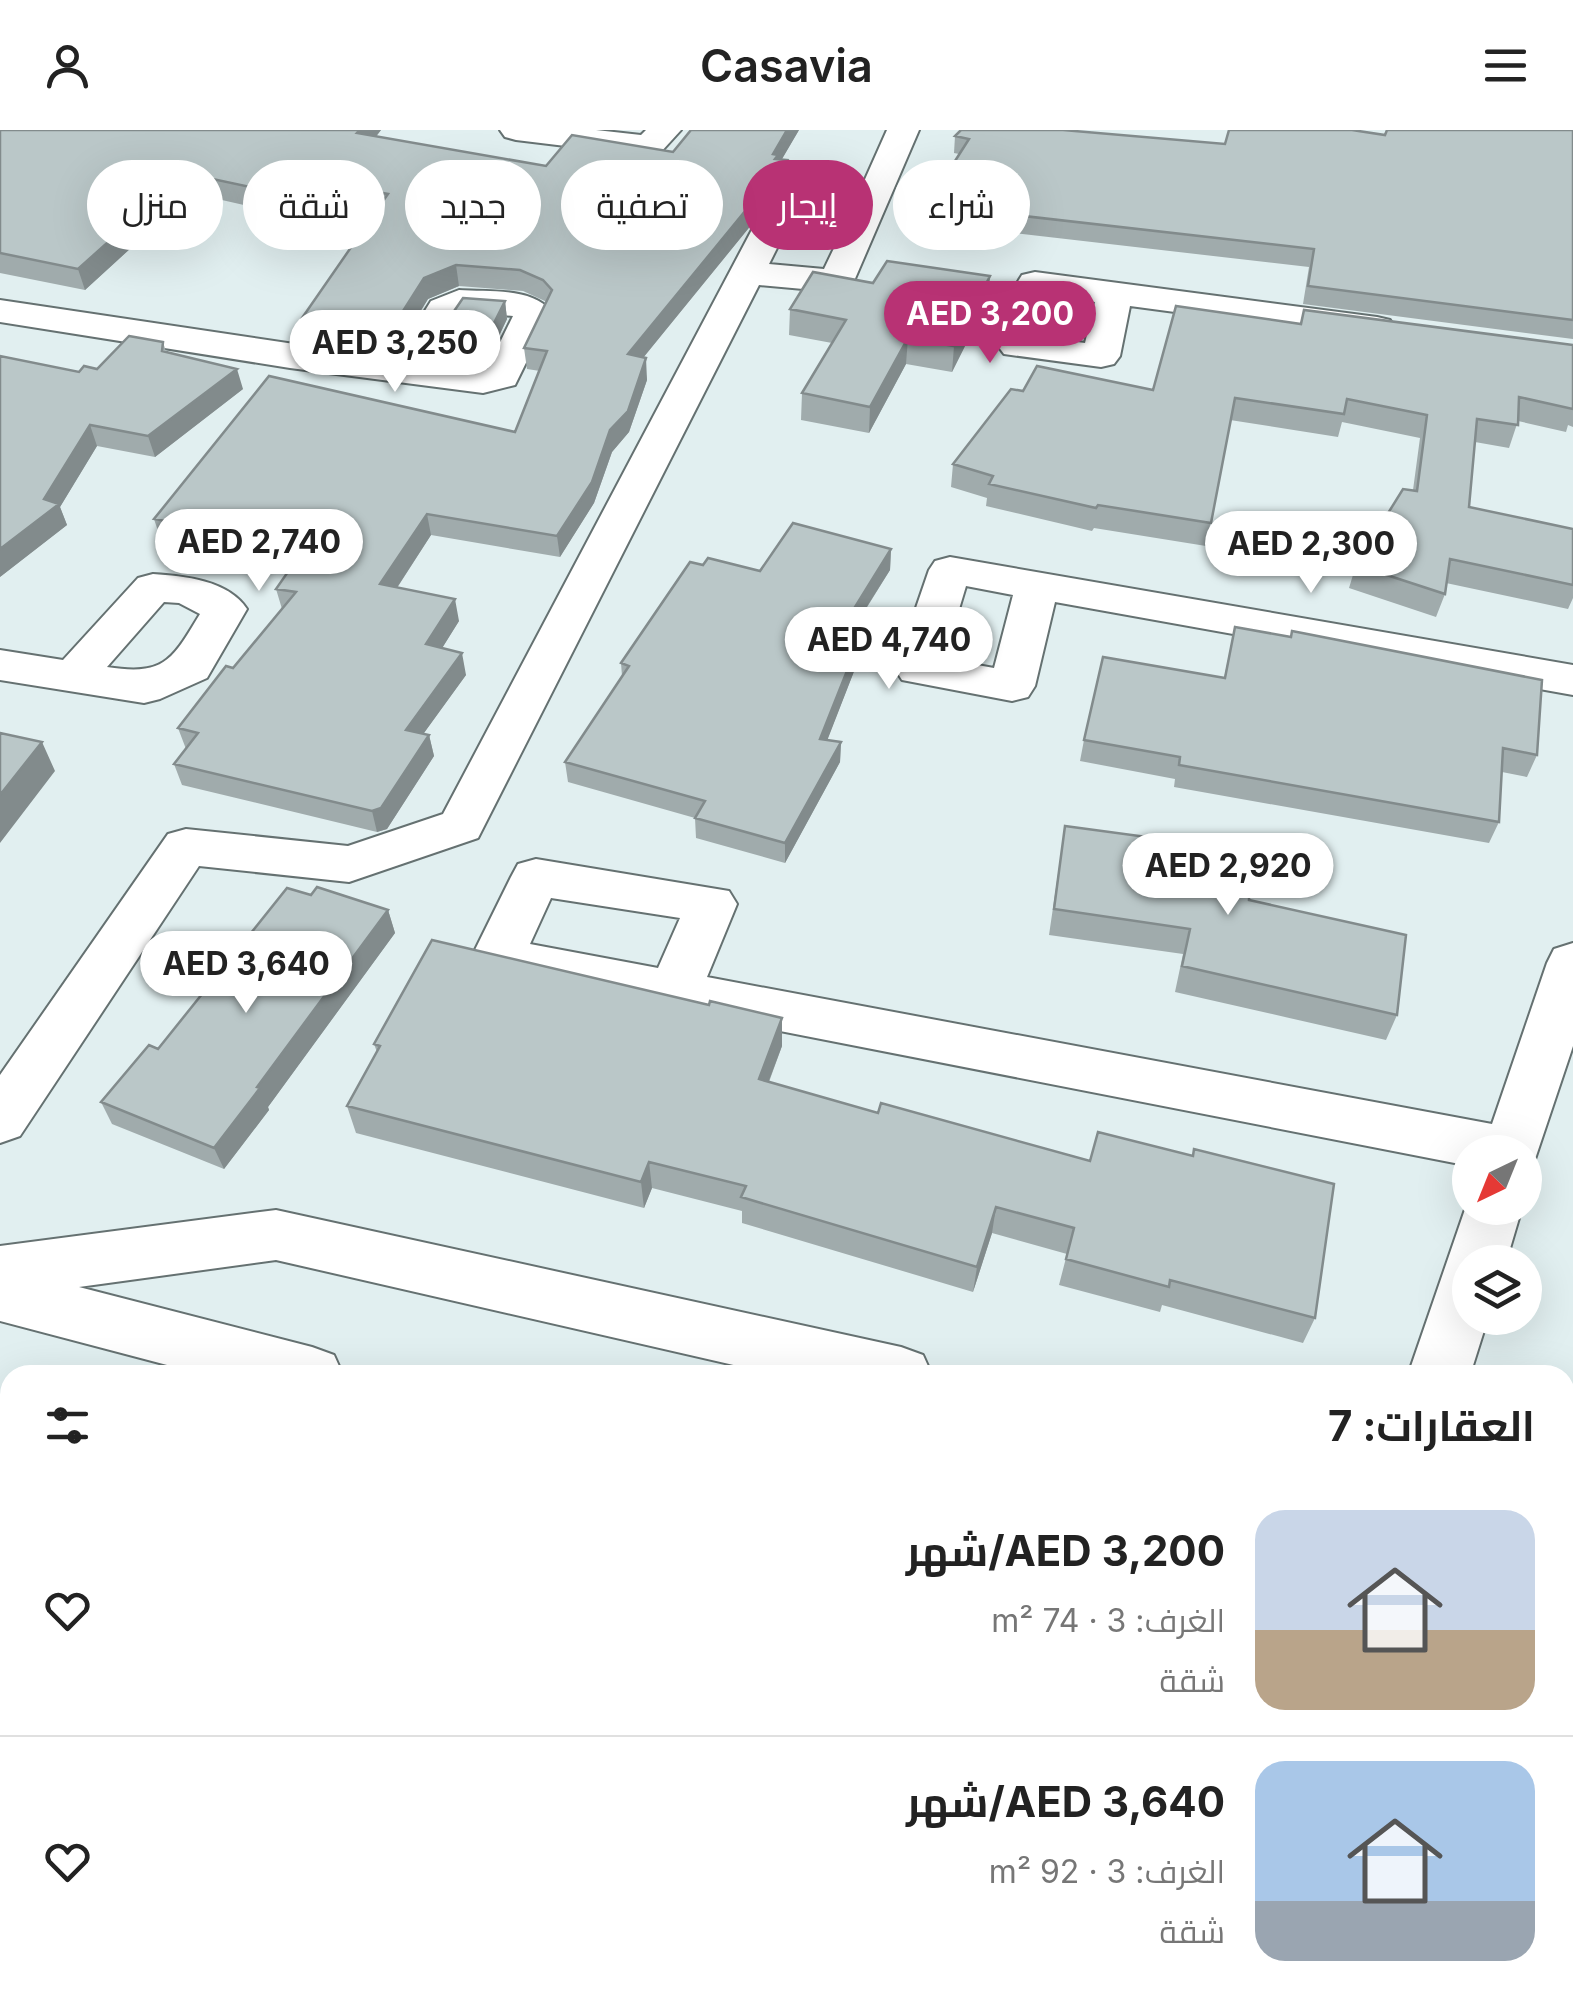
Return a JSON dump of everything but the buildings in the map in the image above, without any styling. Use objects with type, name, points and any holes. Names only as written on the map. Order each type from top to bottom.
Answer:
[{"type":"street","points":[[516,130],[599,135],[648,146],[665,130]]},
{"type":"street","points":[[0,1120],[186,847],[349,864],[461,826],[772,224],[858,234],[903,130]]},
{"type":"street","points":[[1115,294],[1420,334]]},
{"type":"street","points":[[0,311],[290,357],[407,370]]},
{"type":"street","points":[[1037,585],[1573,680]]},
{"type":"street","points":[[0,664],[73,677]]},
{"type":"street","points":[[1517,1135],[1573,963]]},
{"type":"street","points":[[675,992],[1452,1141]]},
{"type":"street","points":[[0,1272],[276,1236],[856,1365]]},
{"type":"street","points":[[0,1294],[273,1365]]},
{"type":"street","points":[[1442,1365],[1452,1335]]}]
